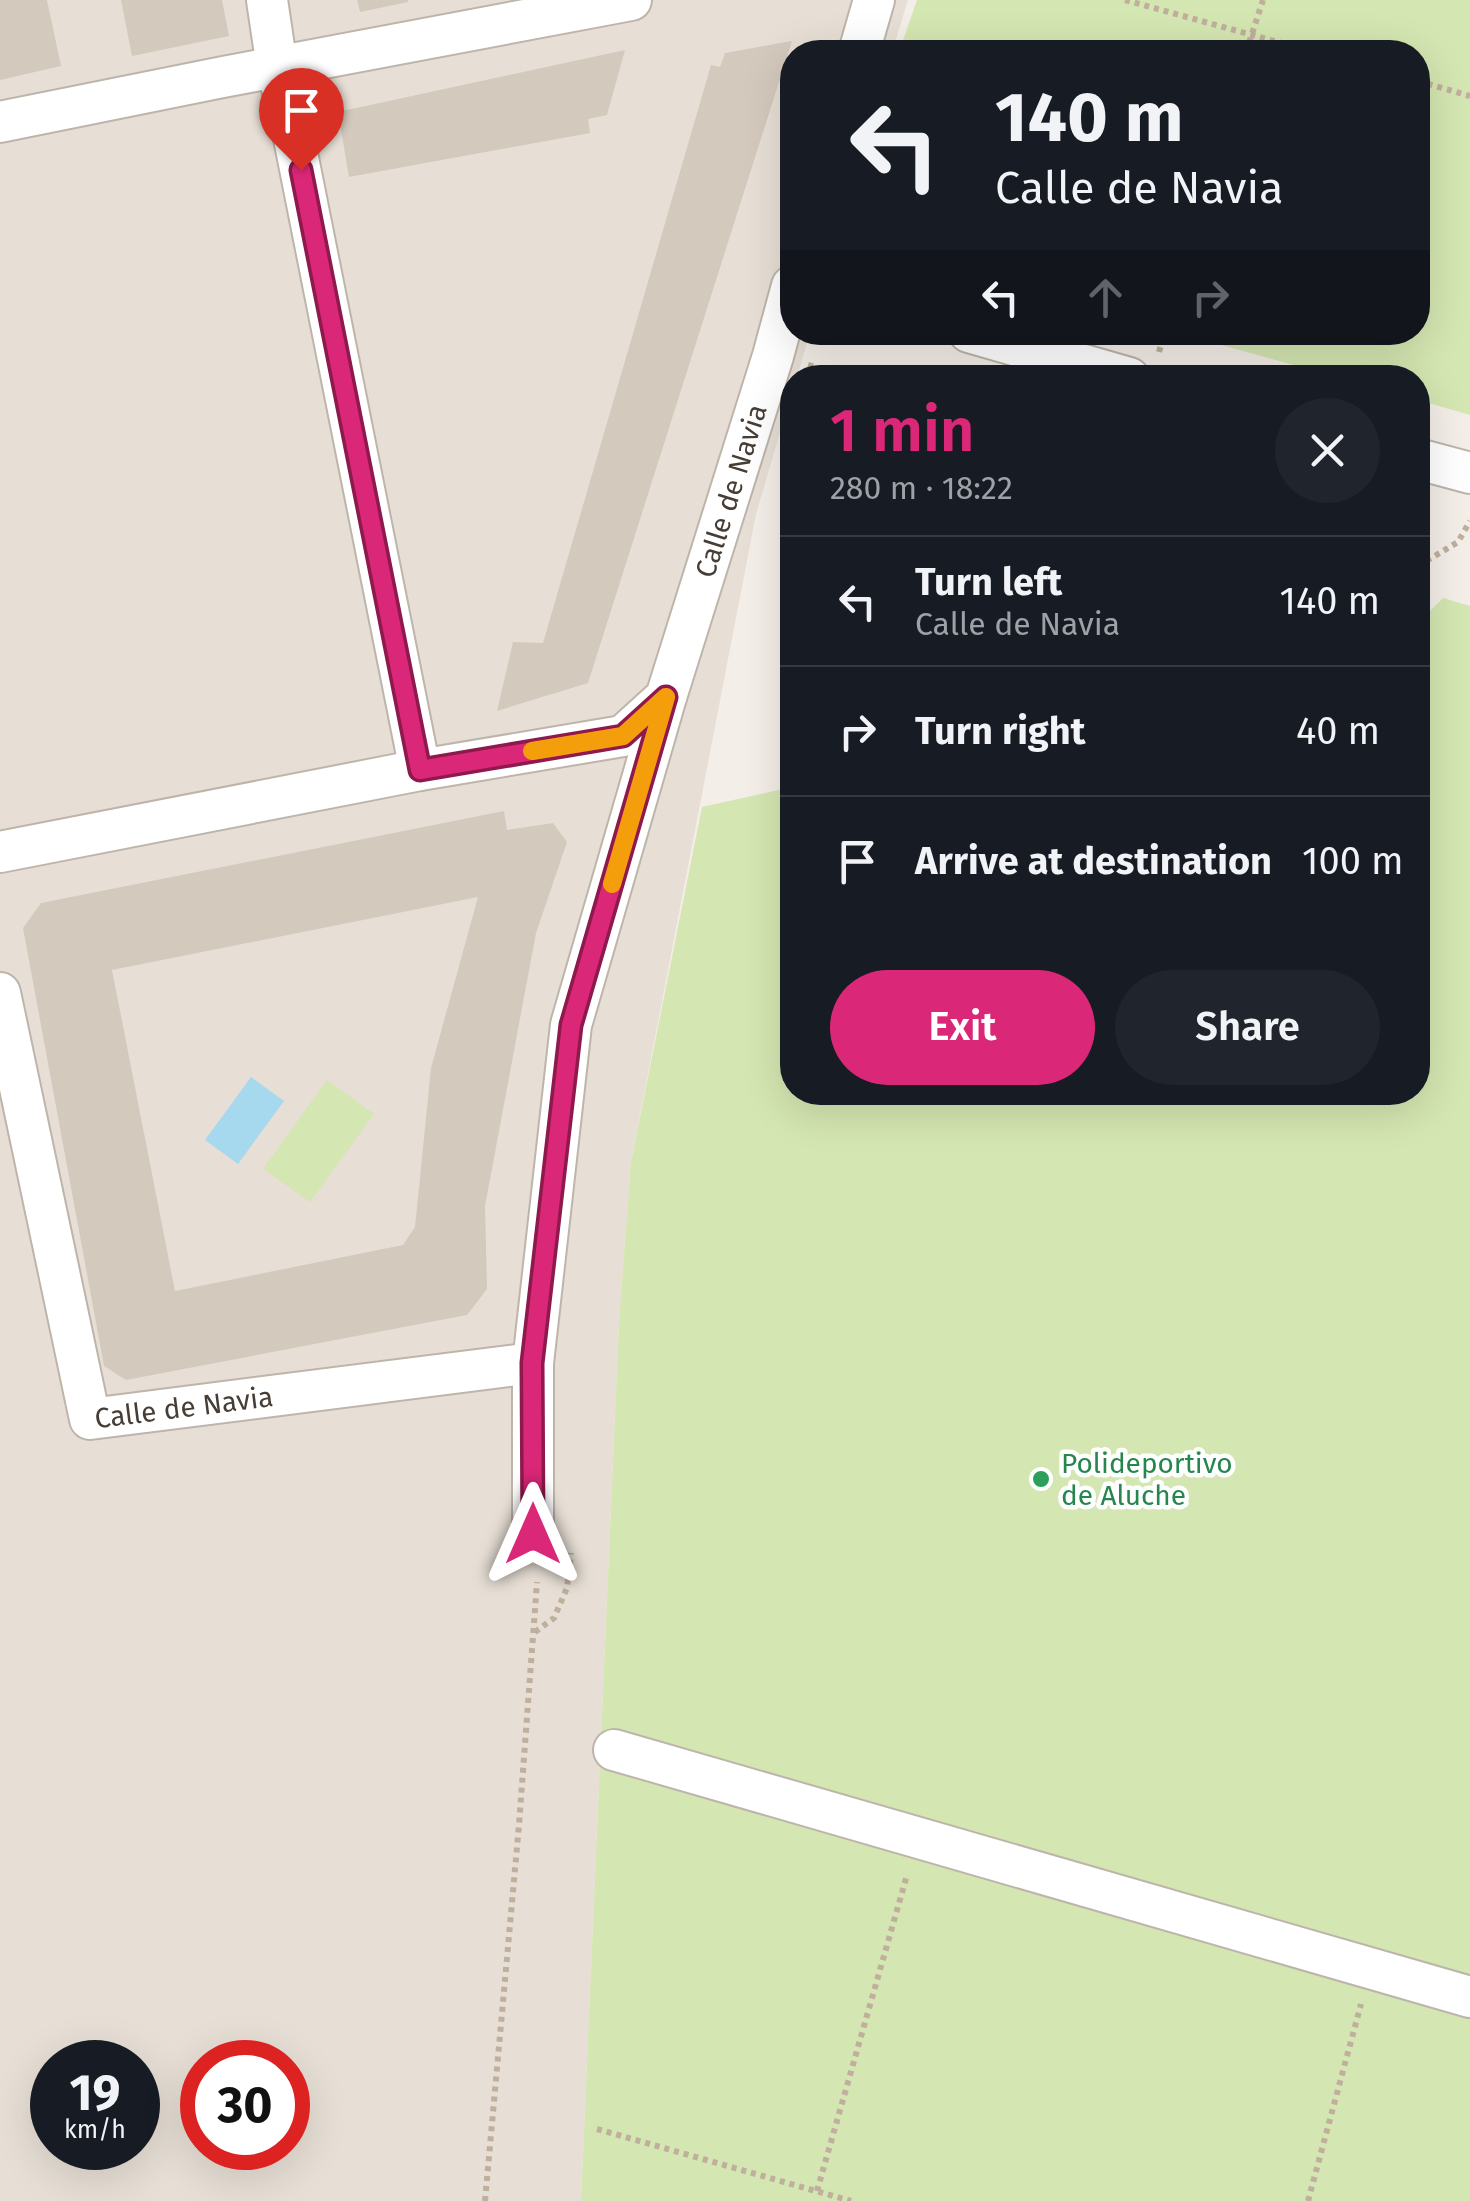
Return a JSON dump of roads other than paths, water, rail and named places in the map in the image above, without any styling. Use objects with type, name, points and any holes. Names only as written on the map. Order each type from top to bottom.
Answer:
[{"type":"street","points":[[267,0],[277,67],[420,770]]},
{"type":"street","points":[[0,122],[630,0]]},
{"type":"street","points":[[862,40],[874,0]]},
{"type":"street","name":"Calle de Navia","points":[[533,1534],[532,1363],[571,1025],[666,697],[780,330]]},
{"type":"street","points":[[1014,345],[1084,365]]},
{"type":"street","points":[[1430,461],[1470,473]]},
{"type":"street","points":[[0,852],[420,770],[623,736],[666,697]]},
{"type":"street","name":"Calle de Navia","points":[[0,993],[90,1418],[532,1363]]},
{"type":"street","points":[[614,1750],[1470,1997]]},
{"type":"water","points":[[251,1077],[284,1101],[238,1164],[205,1140]]},
{"type":"place","name":"Polideportivo de Aluche","points":[[1041,1479]]}]
